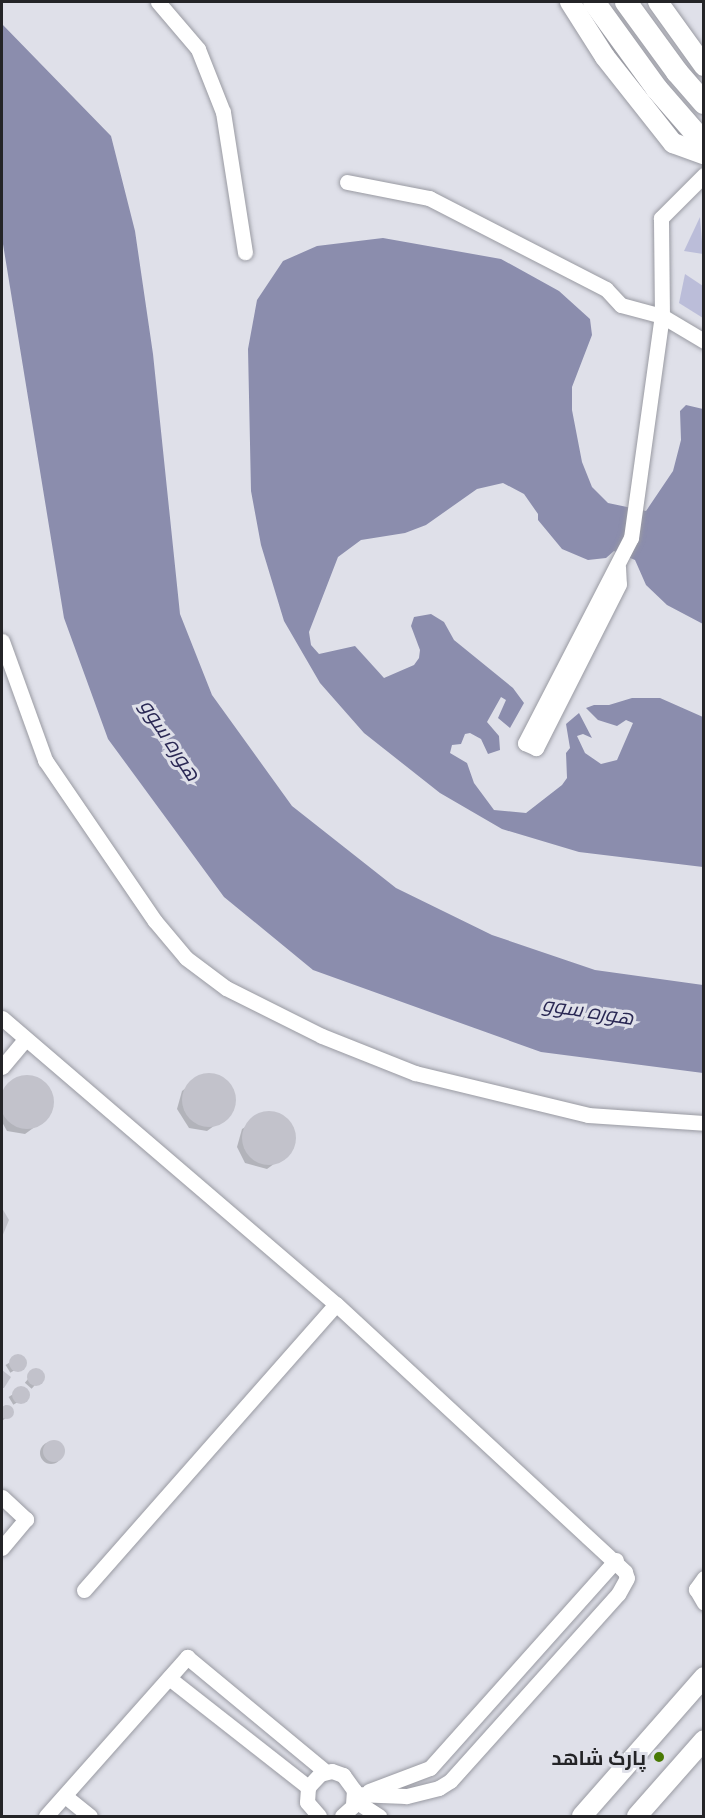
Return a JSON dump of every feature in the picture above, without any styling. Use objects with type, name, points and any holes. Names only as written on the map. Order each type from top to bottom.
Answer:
[{"type":"highway","points":[[594,2],[657,89],[704,143]]},
{"type":"highway","points":[[626,2],[677,72],[704,103]]},
{"type":"main road","points":[[570,2],[605,57],[673,143],[704,154]]},
{"type":"main road","points":[[658,2],[704,66]]},
{"type":"main road","points":[[582,1816],[704,1677]]},
{"type":"main road","points":[[637,1816],[704,1740]]},
{"type":"street","points":[[158,2],[198,49],[223,112],[245,252]]},
{"type":"street","points":[[618,567],[619,584],[536,748],[525,743],[618,567],[631,537],[638,504],[638,476],[662,316],[661,218],[704,175]]},
{"type":"street","points":[[346,182],[429,198],[606,289],[621,305],[662,316],[704,341]]},
{"type":"street","points":[[2,641],[45,760],[155,921],[186,958],[226,988],[322,1036],[415,1072],[588,1115],[704,1123]]},
{"type":"street","points":[[2,1018],[336,1304],[616,1560],[627,1578],[618,1594],[450,1781],[439,1788],[406,1796],[354,1795]]},
{"type":"street","points":[[4,1059],[26,1040]]},
{"type":"street","points":[[84,1590],[336,1304]]},
{"type":"street","points":[[2,1497],[26,1519],[2,1548]]},
{"type":"street","points":[[354,1795],[387,1787],[430,1768],[616,1560]]},
{"type":"street","points":[[704,1578],[696,1588],[704,1603]]},
{"type":"street","points":[[46,1816],[187,1657],[326,1772],[344,1775],[354,1795],[379,1816]]},
{"type":"street","points":[[169,1678],[308,1787]]},
{"type":"street","points":[[318,1816],[307,1802],[308,1787],[315,1777],[326,1772]]},
{"type":"street","points":[[344,1816],[354,1795]]},
{"type":"street","points":[[65,1796],[90,1816]]},
{"type":"shaded area","points":[[700,217],[703,254],[684,251]]},
{"type":"shaded area","points":[[685,274],[703,286],[703,318],[679,303]]},
{"type":"water","name":"هوره سوو","points":[[2,24],[111,136],[135,231],[153,354],[180,614],[212,695],[292,806],[396,888],[492,935],[595,970],[703,985],[703,1073],[541,1052],[313,970],[224,897],[108,739],[64,618],[2,238]]},
{"type":"water","points":[[383,238],[501,259],[559,291],[590,319],[592,335],[572,387],[572,410],[582,462],[592,487],[608,503],[646,511],[673,471],[681,440],[680,411],[686,405],[703,409],[703,624],[667,605],[646,585],[635,560],[614,551],[606,558],[588,560],[562,549],[538,520],[538,514],[524,494],[503,483],[477,489],[426,525],[405,533],[361,540],[338,557],[309,632],[311,645],[319,654],[355,646],[384,678],[414,665],[419,658],[420,650],[411,626],[414,617],[431,614],[444,622],[454,640],[513,688],[524,703],[510,728],[498,718],[506,700],[501,697],[487,722],[499,736],[500,750],[488,754],[481,739],[470,733],[465,734],[461,744],[452,745],[450,753],[467,763],[474,783],[494,810],[526,813],[562,785],[567,778],[566,753],[570,748],[566,724],[579,713],[592,738],[583,734],[577,736],[585,753],[601,764],[617,760],[633,723],[626,720],[617,726],[598,720],[586,708],[594,705],[609,705],[632,698],[660,698],[703,717],[703,867],[579,852],[502,829],[440,793],[364,733],[320,683],[284,621],[261,545],[251,491],[248,349],[257,300],[283,261],[317,246]]},
{"type":"building","points":[[209,1073],[219,1075],[228,1081],[234,1090],[236,1100],[234,1110],[228,1119],[219,1125],[209,1127],[199,1125],[190,1119],[184,1110],[182,1100],[184,1090],[190,1081],[199,1075]]},
{"type":"building","points":[[27,1075],[37,1077],[46,1083],[52,1092],[54,1102],[52,1112],[46,1121],[37,1127],[27,1129],[17,1127],[8,1121],[2,1112],[0,1102],[2,1092],[8,1083],[17,1077]]},
{"type":"building","points":[[269,1111],[279,1113],[288,1119],[294,1128],[296,1138],[294,1148],[288,1157],[279,1163],[269,1165],[259,1163],[250,1157],[244,1148],[242,1138],[244,1128],[250,1119],[259,1113]]},
{"type":"building","points":[[2,1208],[9,1220],[2,1237]]},
{"type":"building","points":[[18,1354],[24,1357],[27,1363],[24,1369],[18,1372],[12,1369],[9,1363],[12,1357]]},
{"type":"building","points":[[36,1368],[42,1371],[45,1377],[42,1383],[36,1386],[30,1383],[27,1377],[30,1371]]},
{"type":"building","points":[[2,1370],[11,1377],[4,1388],[2,1388]]},
{"type":"building","points":[[21,1386],[27,1389],[30,1395],[27,1401],[21,1404],[15,1401],[12,1395],[15,1389]]},
{"type":"building","points":[[4,1405],[10,1405],[14,1412],[10,1419],[4,1419],[0,1415],[0,1409]]},
{"type":"building","points":[[54,1440],[62,1443],[65,1451],[62,1459],[54,1462],[46,1459],[43,1451],[46,1443]]},
{"type":"place","name":"پارک شاهد","points":[[659,1757]]}]
